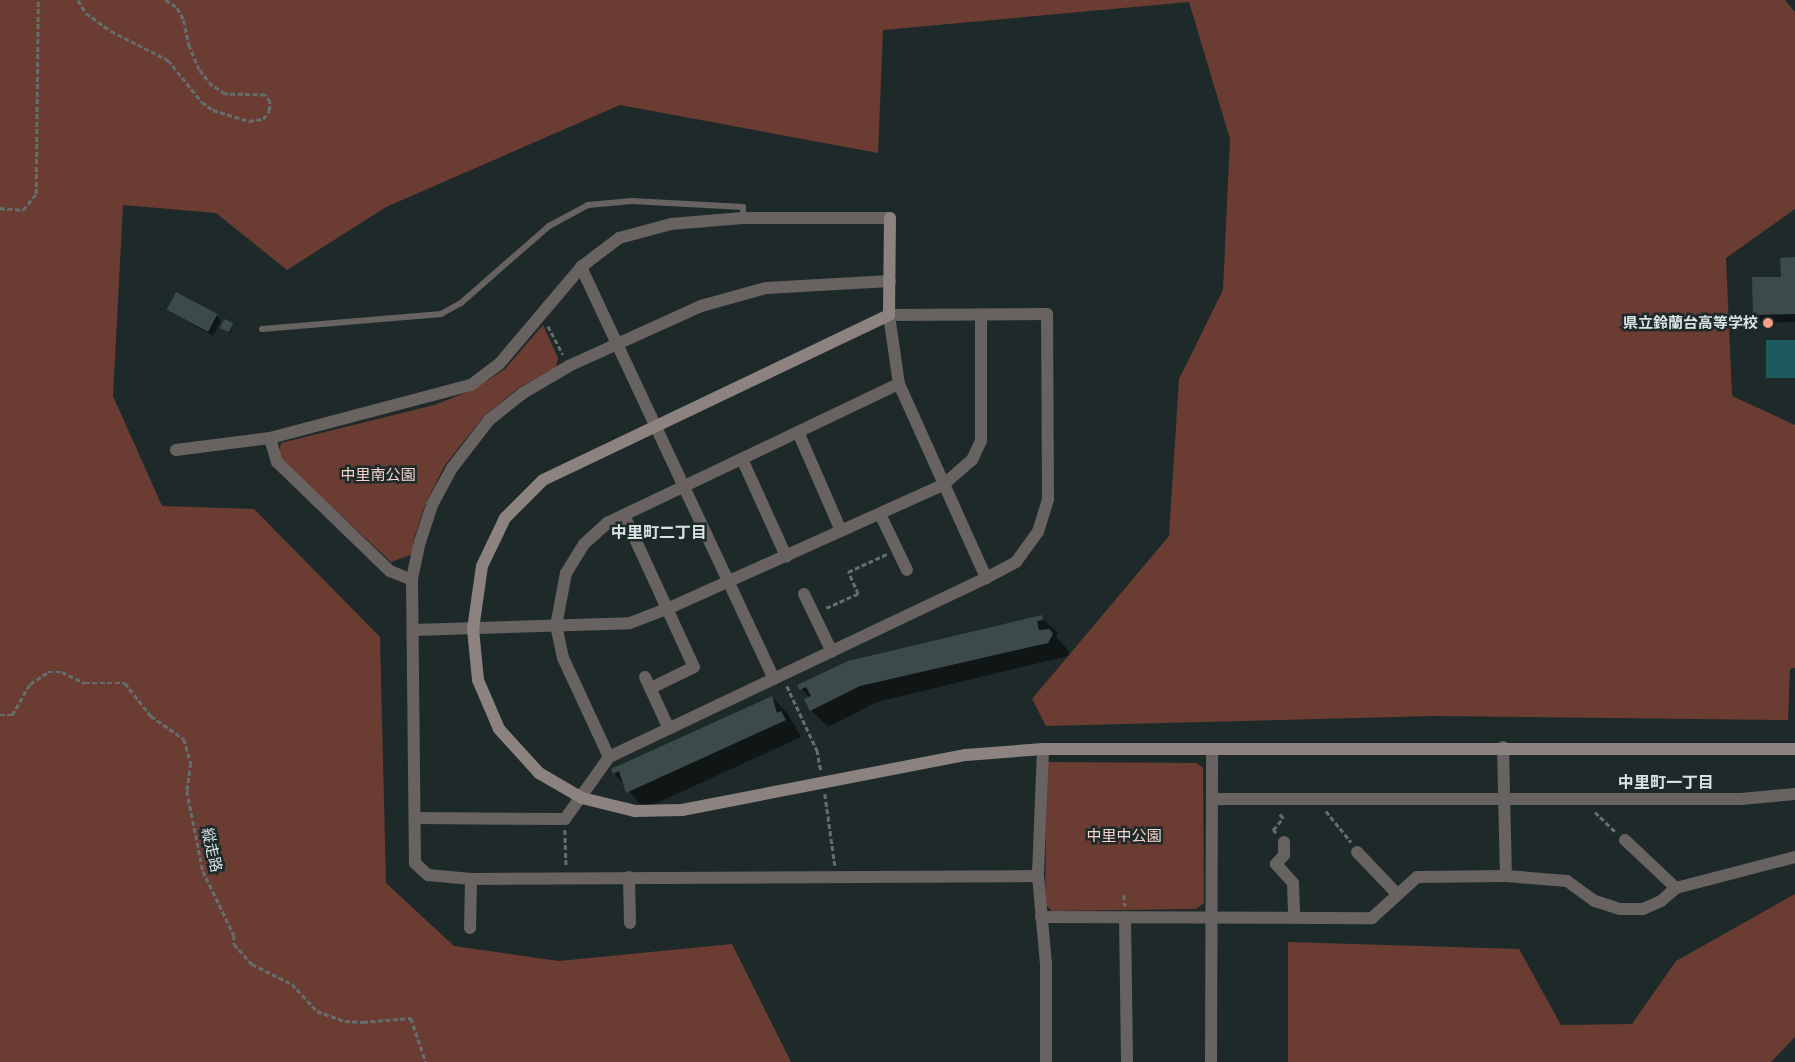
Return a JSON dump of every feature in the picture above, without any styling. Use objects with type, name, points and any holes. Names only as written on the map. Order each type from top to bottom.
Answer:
[{"type":"street","points":[[176,450],[270,438],[471,385],[500,363],[581,267],[619,238],[671,224],[743,218],[890,218],[889,315],[899,384],[986,578]]},
{"type":"street","points":[[581,267],[682,488],[774,679]]},
{"type":"street","points":[[890,281],[766,288],[701,306],[569,366],[522,393],[489,420],[452,468],[432,505],[420,541],[412,580],[415,863],[428,875],[471,879],[1038,876]]},
{"type":"street","points":[[413,630],[630,622],[668,609],[943,485],[972,460],[981,441],[981,314]]},
{"type":"street","points":[[414,818],[565,819],[582,798],[609,758],[1016,562],[1038,532],[1048,499],[1047,314],[889,315],[653,426],[544,480],[506,518],[482,566],[473,629],[478,680],[499,729],[539,773],[582,798],[635,811],[682,810],[966,755],[1043,748],[1503,747],[1795,750]]},
{"type":"street","points":[[609,758],[563,658],[556,626],[566,573],[584,544],[607,523],[899,384]]},
{"type":"street","points":[[798,432],[841,531]]},
{"type":"street","points":[[270,438],[277,462],[390,570],[412,580]]},
{"type":"street","points":[[742,459],[786,556]]},
{"type":"street","points":[[880,514],[907,570]]},
{"type":"street","points":[[624,515],[694,667],[648,683],[669,729]]},
{"type":"street","points":[[804,594],[832,652]]},
{"type":"street","points":[[1503,747],[1506,876]]},
{"type":"street","points":[[1043,748],[1038,876],[1046,964],[1046,1062]]},
{"type":"street","points":[[1211,1062],[1212,749]]},
{"type":"street","points":[[1212,799],[1741,799],[1795,794]]},
{"type":"street","points":[[1624,840],[1676,888]]},
{"type":"street","points":[[1284,842],[1284,855],[1276,864],[1293,883],[1294,917]]},
{"type":"street","points":[[1357,852],[1398,895]]},
{"type":"street","points":[[1041,917],[1372,918],[1417,877],[1506,876],[1567,881],[1595,901],[1620,909],[1643,909],[1661,901],[1676,888],[1795,857]]},
{"type":"street","points":[[629,877],[630,923]]},
{"type":"street","points":[[470,928],[471,879]]},
{"type":"street","points":[[1125,917],[1127,1062]]},
{"type":"lane","points":[[262,328],[441,314],[461,303],[549,226],[588,205],[632,201],[743,207],[743,218]]},
{"type":"path","points":[[0,208],[23,210],[36,194],[38,0]]},
{"type":"path","points":[[78,0],[86,13],[111,31],[168,60],[202,102],[213,110],[249,121],[263,119],[269,111],[270,102],[265,95],[225,94],[212,86],[199,70],[176,7],[165,0]]},
{"type":"path","points":[[542,313],[569,366]]},
{"type":"path","points":[[814,613],[858,594],[848,572],[897,549]]},
{"type":"path","name":"縦走路","points":[[0,715],[12,715],[30,684],[48,672],[62,672],[85,683],[125,683],[151,716],[184,739],[191,763],[188,791],[203,871],[234,935],[234,944],[252,964],[292,984],[317,1011],[345,1021],[363,1022],[411,1018],[426,1062]]},
{"type":"path","points":[[1272,799],[1273,806],[1283,818],[1274,830],[1284,842]]},
{"type":"path","points":[[1317,799],[1357,852]]},
{"type":"path","points":[[1582,799],[1624,840]]},
{"type":"path","points":[[565,819],[566,877]]},
{"type":"green space","points":[[0,0],[1785,0],[1795,12],[1795,209],[1726,258],[1732,396],[1795,425],[1795,668],[1790,669],[1788,720],[1433,716],[1046,726],[1032,699],[1169,536],[1179,379],[1223,290],[1230,139],[1189,2],[883,30],[878,153],[620,105],[386,207],[287,270],[216,213],[123,205],[113,396],[162,506],[254,509],[380,637],[386,883],[454,946],[559,961],[732,944],[791,1062],[0,1062]]},
{"type":"green space","name":"中里南公園","points":[[543,325],[558,358],[556,367],[517,389],[483,417],[445,465],[425,505],[413,542],[413,554],[391,562],[283,461],[279,453],[281,443],[434,405],[473,390],[505,369]]},
{"type":"green space","name":"中里中公園","points":[[1047,762],[1197,763],[1203,768],[1204,903],[1196,909],[1052,911],[1045,904]]},
{"type":"green space","points":[[1795,894],[1795,1037],[1771,1062],[1288,1062],[1288,942],[1519,949],[1561,1025],[1632,1024],[1676,961]]},
{"type":"water","points":[[1766,340],[1795,340],[1795,378],[1766,378]]},
{"type":"building","points":[[1795,257],[1795,314],[1753,315],[1752,277],[1781,277],[1780,258]]},
{"type":"building","points":[[176,292],[217,314],[208,332],[167,310]]},
{"type":"building","points":[[224,319],[233,323],[229,332],[220,328]]},
{"type":"building","points":[[1042,615],[1043,620],[1037,621],[1039,630],[1050,629],[1053,634],[1048,643],[860,686],[810,711],[804,699],[811,696],[806,687],[800,690],[797,685],[848,661]]},
{"type":"building","points":[[772,696],[777,713],[781,711],[786,720],[626,793],[619,771],[613,774],[611,769]]},
{"type":"place","name":"県立鈴蘭台高等学校","points":[[1768,323]]},
{"type":"district","name":"中里町二丁目","points":[[659,532]]},
{"type":"district","name":"中里町一丁目","points":[[1666,782]]}]
